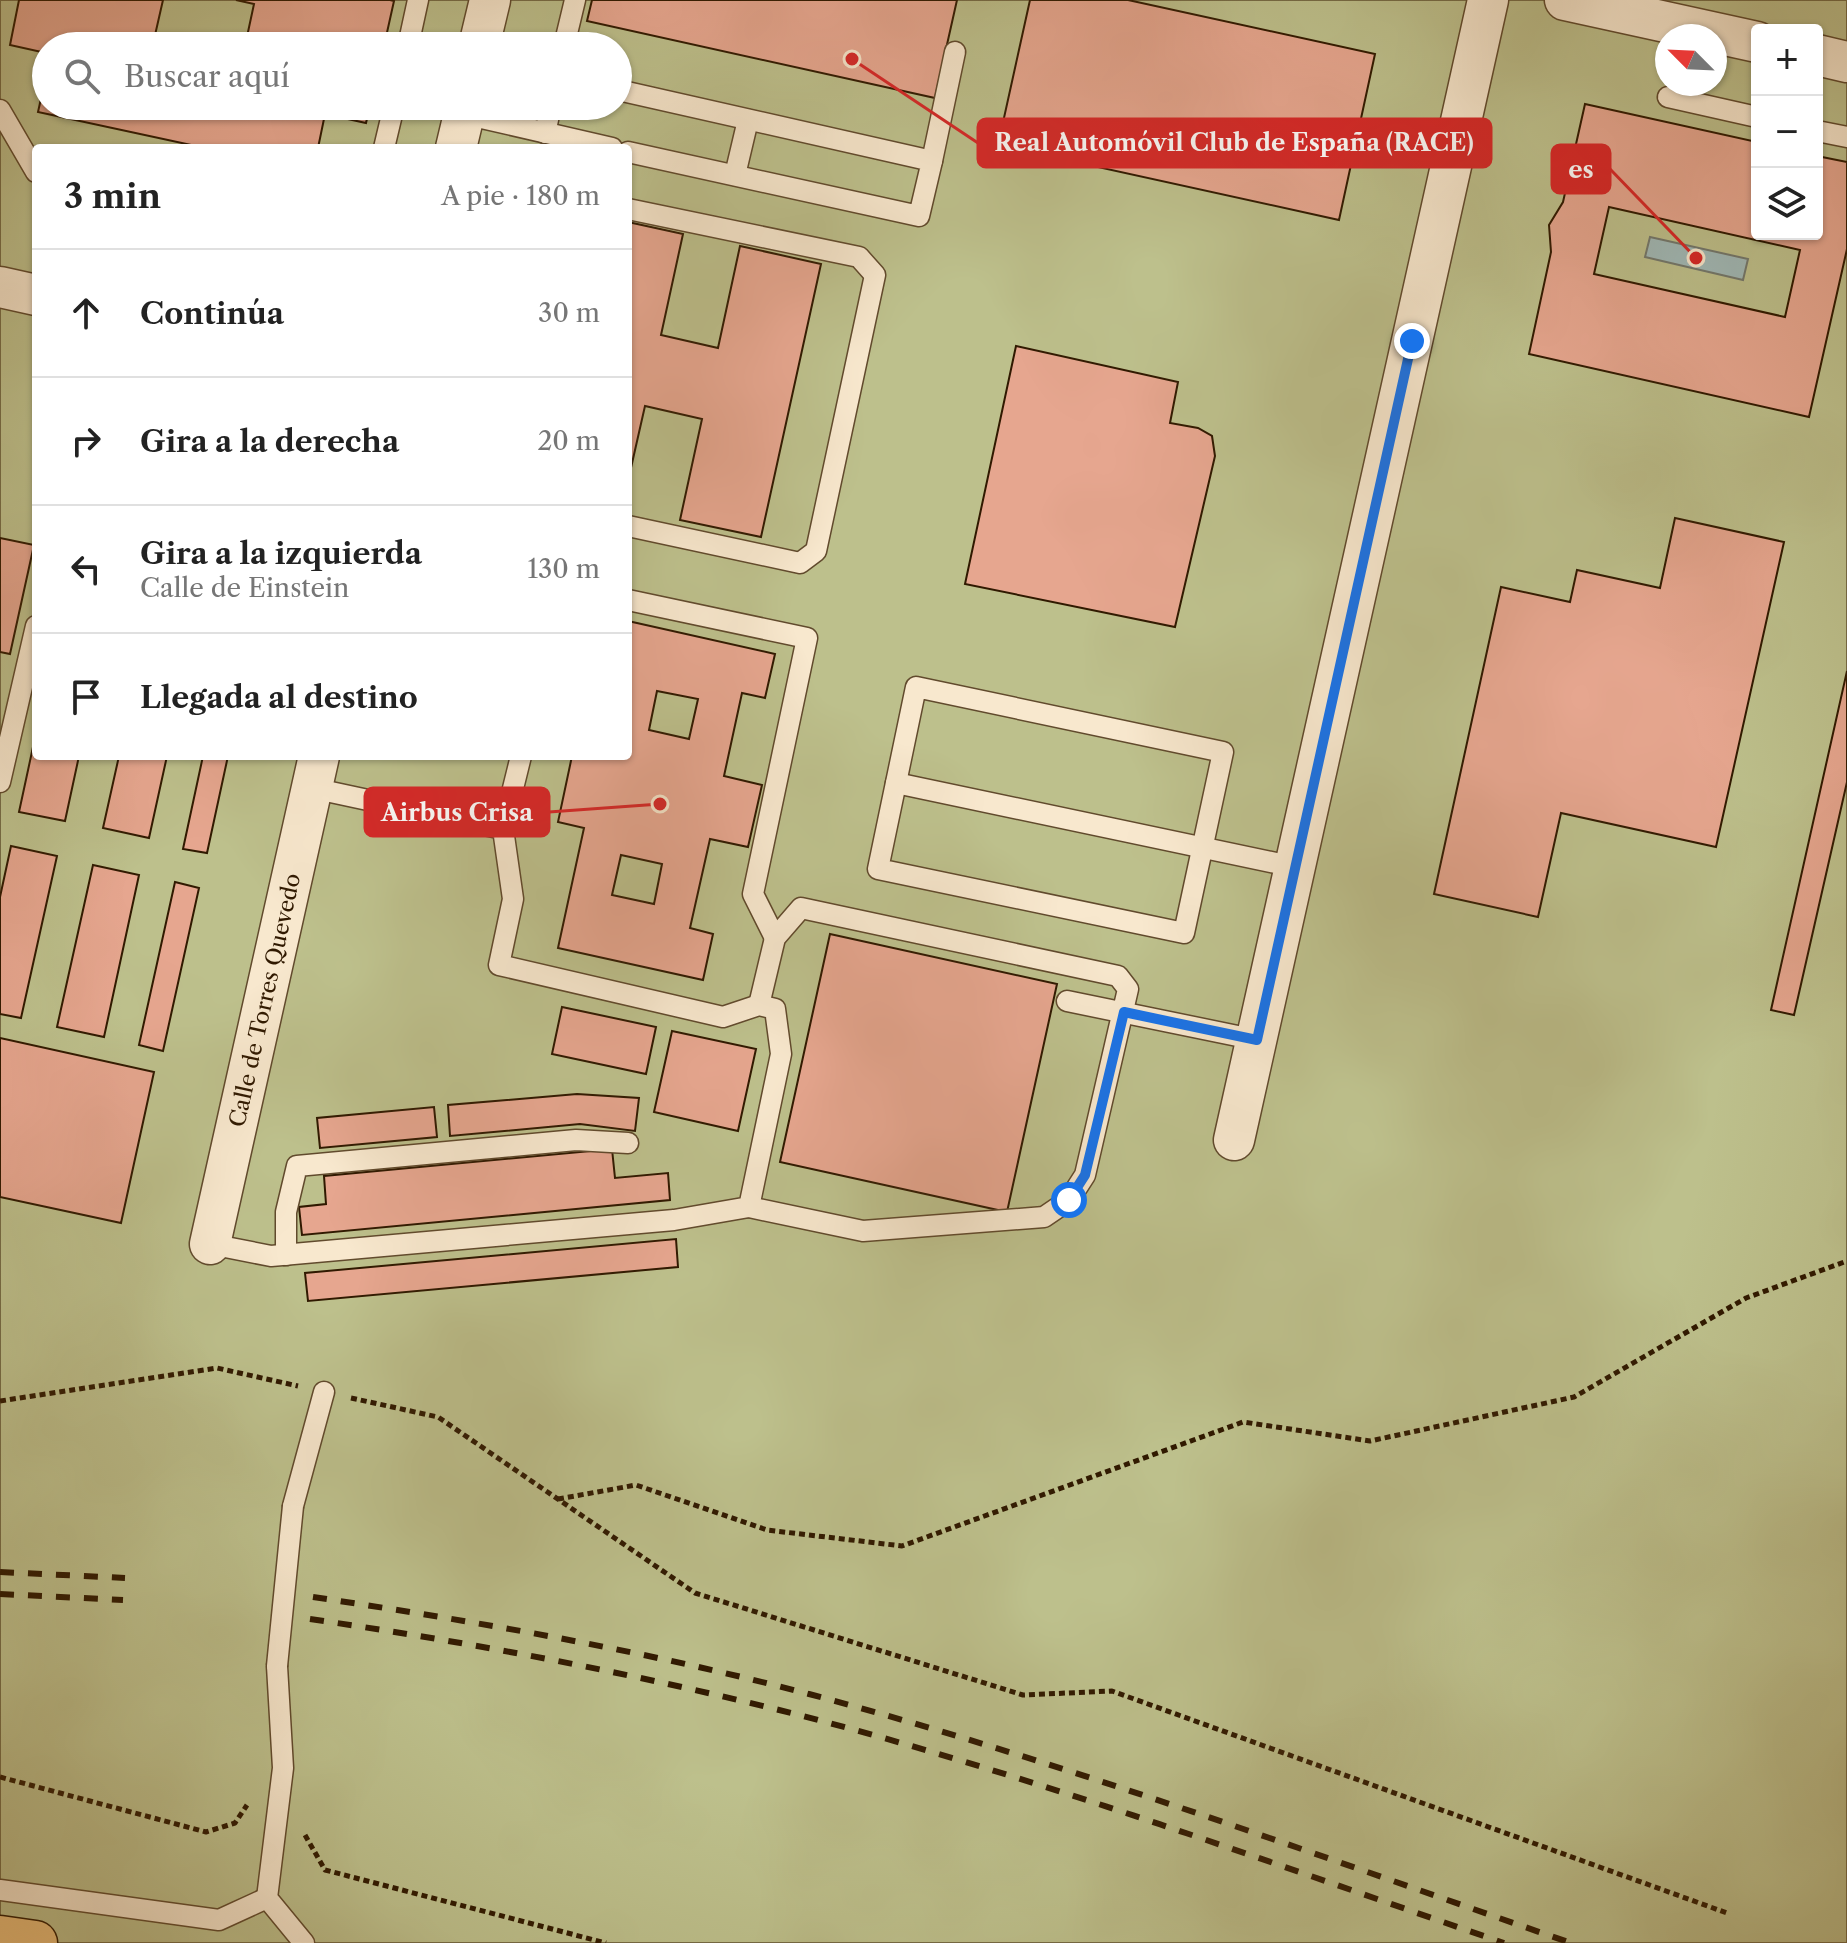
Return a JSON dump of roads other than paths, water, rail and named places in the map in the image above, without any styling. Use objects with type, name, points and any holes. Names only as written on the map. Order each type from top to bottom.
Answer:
[{"type":"highway","points":[[0,1938],[35,1943]]},
{"type":"street","points":[[482,32],[490,0]]},
{"type":"street","points":[[1234,1140],[1488,0]]},
{"type":"street","points":[[1565,0],[1751,41]]},
{"type":"street","points":[[1823,56],[1847,62]]},
{"type":"street","points":[[0,287],[32,294]]},
{"type":"street","name":"Calle de Torres Quevedo","points":[[210,1244],[316,772]]},
{"type":"lane","points":[[411,32],[418,0]]},
{"type":"lane","points":[[567,32],[575,0]]},
{"type":"lane","points":[[632,153],[919,216],[955,52]]},
{"type":"lane","points":[[632,93],[932,161]]},
{"type":"lane","points":[[1668,97],[1751,116]]},
{"type":"lane","points":[[0,110],[32,165]]},
{"type":"lane","points":[[385,144],[391,120]]},
{"type":"lane","points":[[545,133],[548,120]]},
{"type":"lane","points":[[735,175],[748,120]]},
{"type":"lane","points":[[462,123],[545,133],[594,144]]},
{"type":"lane","points":[[1823,132],[1847,137]]},
{"type":"lane","points":[[632,210],[859,257],[875,275],[816,551],[800,563],[632,527]]},
{"type":"lane","points":[[632,601],[807,638],[753,894],[775,938]]},
{"type":"lane","points":[[0,782],[32,643]]},
{"type":"lane","points":[[916,687],[1223,752],[1202,848],[1184,933],[878,869],[916,687]]},
{"type":"lane","points":[[520,760],[503,829],[513,899],[499,965],[723,1017],[759,1005],[775,1009],[781,1054],[749,1207]]},
{"type":"lane","points":[[316,772],[503,829]]},
{"type":"lane","points":[[896,783],[1295,867]]},
{"type":"lane","points":[[210,1244],[271,1256],[286,1255],[674,1220],[749,1207],[863,1231],[1044,1217],[1069,1200],[1085,1175],[1128,989],[1118,976],[801,908],[775,938],[759,1005]]},
{"type":"lane","points":[[1067,1001],[1257,1040]]},
{"type":"lane","points":[[286,1255],[286,1212],[297,1166],[576,1140],[628,1143]]},
{"type":"lane","points":[[304,1943],[267,1898],[283,1768],[277,1666],[293,1506],[324,1392]]},
{"type":"lane","points":[[0,1890],[219,1920],[267,1898]]},
{"type":"water","points":[[1650,237],[1748,259],[1743,280],[1645,257]]},
{"type":"railway","points":[[0,1572],[125,1578]]},
{"type":"railway","points":[[0,1594],[123,1600]]},
{"type":"railway","points":[[313,1597],[562,1639],[686,1664],[809,1694],[1097,1780],[1571,1943]]},
{"type":"railway","points":[[310,1619],[433,1638],[677,1686],[888,1739],[1066,1793],[1504,1943]]},
{"type":"place","name":"Real Automóvil Club de España (RACE)","points":[[852,59]]},
{"type":"place","name":"es","points":[[1696,258]]},
{"type":"place","name":"Airbus Crisa","points":[[660,804]]}]
